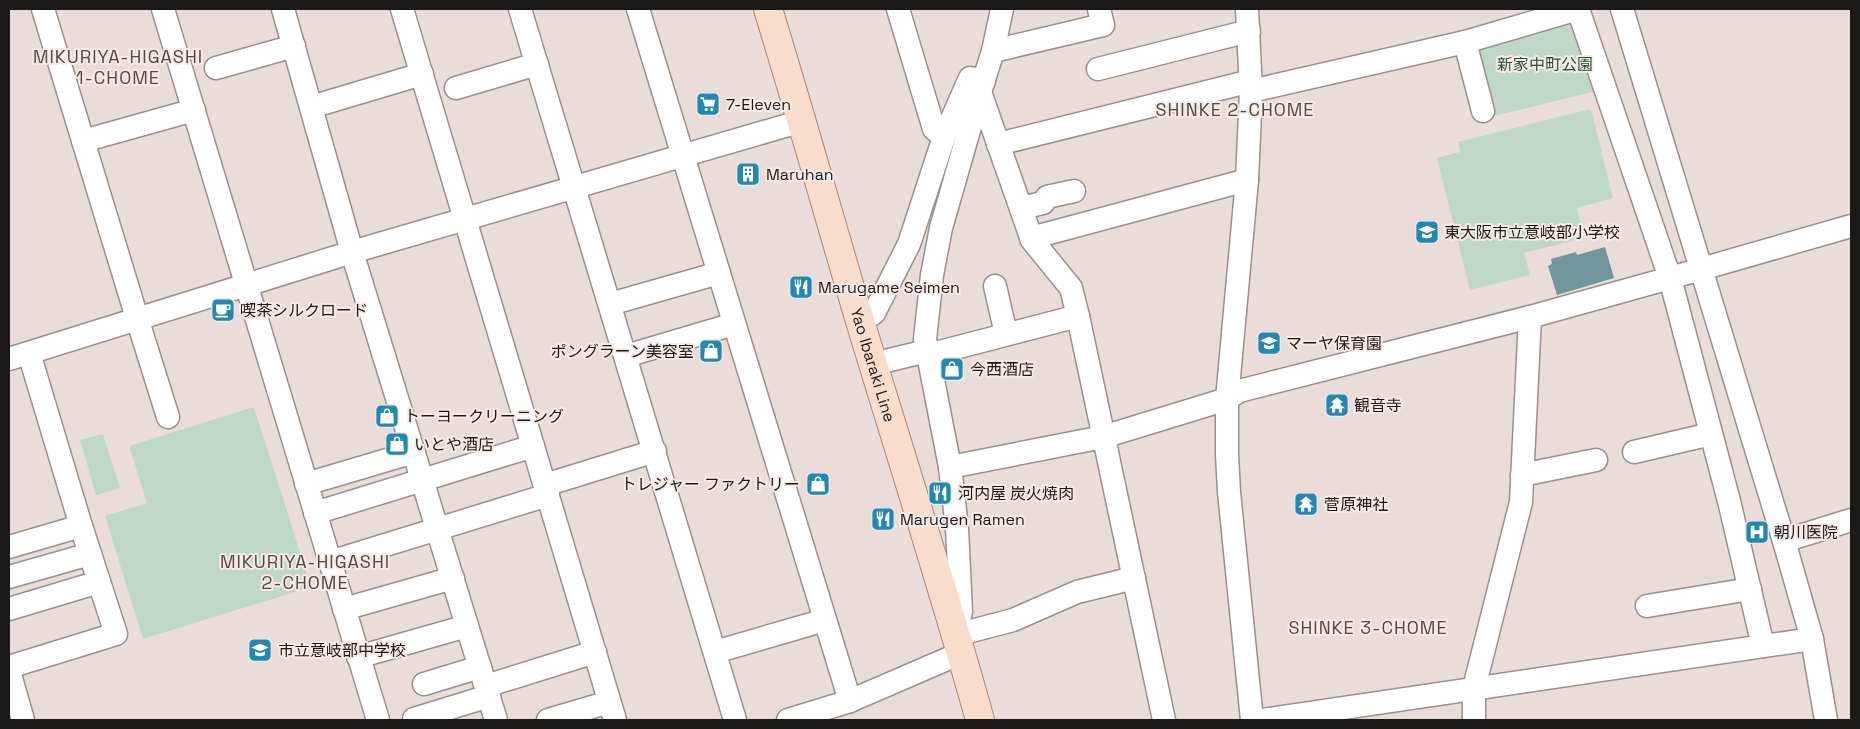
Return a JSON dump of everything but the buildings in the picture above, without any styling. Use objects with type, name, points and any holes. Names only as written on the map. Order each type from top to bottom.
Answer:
[{"type":"main road","name":"Yao Ibaraki Line","points":[[768,9],[860,322],[959,644],[980,720]]},
{"type":"street","points":[[43,9],[168,418]]},
{"type":"street","points":[[163,9],[378,720]]},
{"type":"street","points":[[283,9],[352,252],[496,720]]},
{"type":"street","points":[[402,9],[612,711],[548,720]]},
{"type":"street","points":[[520,9],[736,720]]},
{"type":"street","points":[[638,9],[850,702]]},
{"type":"street","points":[[898,9],[934,129],[944,137]]},
{"type":"street","points":[[959,644],[961,611],[957,528],[950,467],[925,339],[932,275],[941,228],[993,51],[1002,9]]},
{"type":"street","points":[[993,51],[1103,25],[1099,9]]},
{"type":"street","points":[[998,144],[1251,86],[1465,42],[1578,9],[1670,278],[1711,434],[1763,646]]},
{"type":"street","points":[[1622,9],[1784,541],[1812,639],[1826,720]]},
{"type":"street","points":[[1098,69],[1250,15],[1251,86],[1247,180],[1228,399],[1229,492],[1252,720]]},
{"type":"street","points":[[1465,42],[1483,111]]},
{"type":"street","points":[[216,68],[294,46]]},
{"type":"street","points":[[456,88],[537,64]]},
{"type":"street","points":[[311,107],[422,74]]},
{"type":"street","points":[[860,322],[874,313],[908,244],[944,137],[970,78],[982,86],[998,144],[1031,238],[1070,288],[1078,316],[1164,720]]},
{"type":"street","points":[[83,141],[194,110]]},
{"type":"street","points":[[9,667],[116,634],[81,526],[19,356],[352,252],[802,121]]},
{"type":"street","points":[[1031,238],[1247,180]]},
{"type":"street","points":[[1021,208],[1043,203],[1047,197],[1074,191]]},
{"type":"street","points":[[950,467],[1103,437],[1228,399],[1239,391],[1530,316],[1851,226]]},
{"type":"street","points":[[610,304],[719,273]]},
{"type":"street","points":[[995,286],[1006,334]]},
{"type":"street","points":[[874,364],[928,353],[1078,316]]},
{"type":"street","points":[[1474,720],[1474,688],[1521,502],[1530,316]]},
{"type":"street","points":[[626,356],[734,324]]},
{"type":"street","points":[[1634,452],[1711,434]]},
{"type":"street","points":[[315,513],[533,446]]},
{"type":"street","points":[[330,562],[437,529],[654,451]]},
{"type":"street","points":[[306,484],[414,452]]},
{"type":"street","points":[[1522,475],[1596,460]]},
{"type":"street","points":[[1784,541],[1851,520]]},
{"type":"street","points":[[9,547],[81,526]]},
{"type":"street","points":[[9,577],[90,554]]},
{"type":"street","points":[[344,609],[453,578]]},
{"type":"street","points":[[788,720],[850,702],[959,644],[1077,592],[1134,578]]},
{"type":"street","points":[[9,609],[99,582]]},
{"type":"street","points":[[1646,606],[1750,589]]},
{"type":"street","points":[[715,652],[825,620]]},
{"type":"street","points":[[358,657],[467,626]]},
{"type":"street","points":[[1262,720],[1812,639]]},
{"type":"street","points":[[414,719],[485,683],[595,652]]},
{"type":"street","points":[[9,671],[23,720]]},
{"type":"street","points":[[424,684],[485,683]]},
{"type":"street","points":[[1233,720],[1246,720]]},
{"type":"green space","name":"新家中町公園","points":[[1572,17],[1600,90],[1490,117],[1477,43]]},
{"type":"green space","points":[[1591,109],[1613,198],[1577,208],[1584,238],[1524,253],[1530,275],[1470,290],[1437,158],[1460,152],[1458,142]]},
{"type":"green space","points":[[254,407],[311,587],[143,639],[105,516],[147,503],[129,446]]},
{"type":"green space","points":[[103,434],[120,488],[96,495],[80,440]]},
{"type":"water","points":[[1605,247],[1614,278],[1557,295],[1548,266],[1552,264],[1551,259],[1576,252],[1577,255]]},
{"type":"place","name":"7-Eleven","points":[[708,104]]},
{"type":"place","name":"Maruhan","points":[[748,174]]},
{"type":"place","name":"東大阪市立意岐部小学校","points":[[1427,232]]},
{"type":"place","name":"Marugame Seimen","points":[[801,287]]},
{"type":"place","name":"喫茶シルクロード","points":[[223,310]]},
{"type":"place","name":"マーヤ保育園","points":[[1269,343]]},
{"type":"place","name":"ポングラーン美容室","points":[[711,351]]},
{"type":"place","name":"今西酒店","points":[[952,369]]},
{"type":"place","name":"観音寺","points":[[1337,405]]},
{"type":"place","name":"トーヨークリーニング","points":[[387,416]]},
{"type":"place","name":"いとや酒店","points":[[397,444]]},
{"type":"place","name":"トレジャー ファクトリー","points":[[818,484]]},
{"type":"place","name":"河内屋 炭火焼肉","points":[[940,493]]},
{"type":"place","name":"菅原神社","points":[[1306,504]]},
{"type":"place","name":"Marugen Ramen","points":[[883,519]]},
{"type":"place","name":"朝川医院","points":[[1757,532]]},
{"type":"place","name":"市立意岐部中学校","points":[[260,650]]},
{"type":"district","name":"MIKURIYA-HIGASHI 1-CHOME","points":[[118,67]]},
{"type":"district","name":"SHINKE 2-CHOME","points":[[1235,110]]},
{"type":"district","name":"MIKURIYA-HIGASHI 2-CHOME","points":[[305,572]]},
{"type":"district","name":"SHINKE 3-CHOME","points":[[1368,628]]}]
